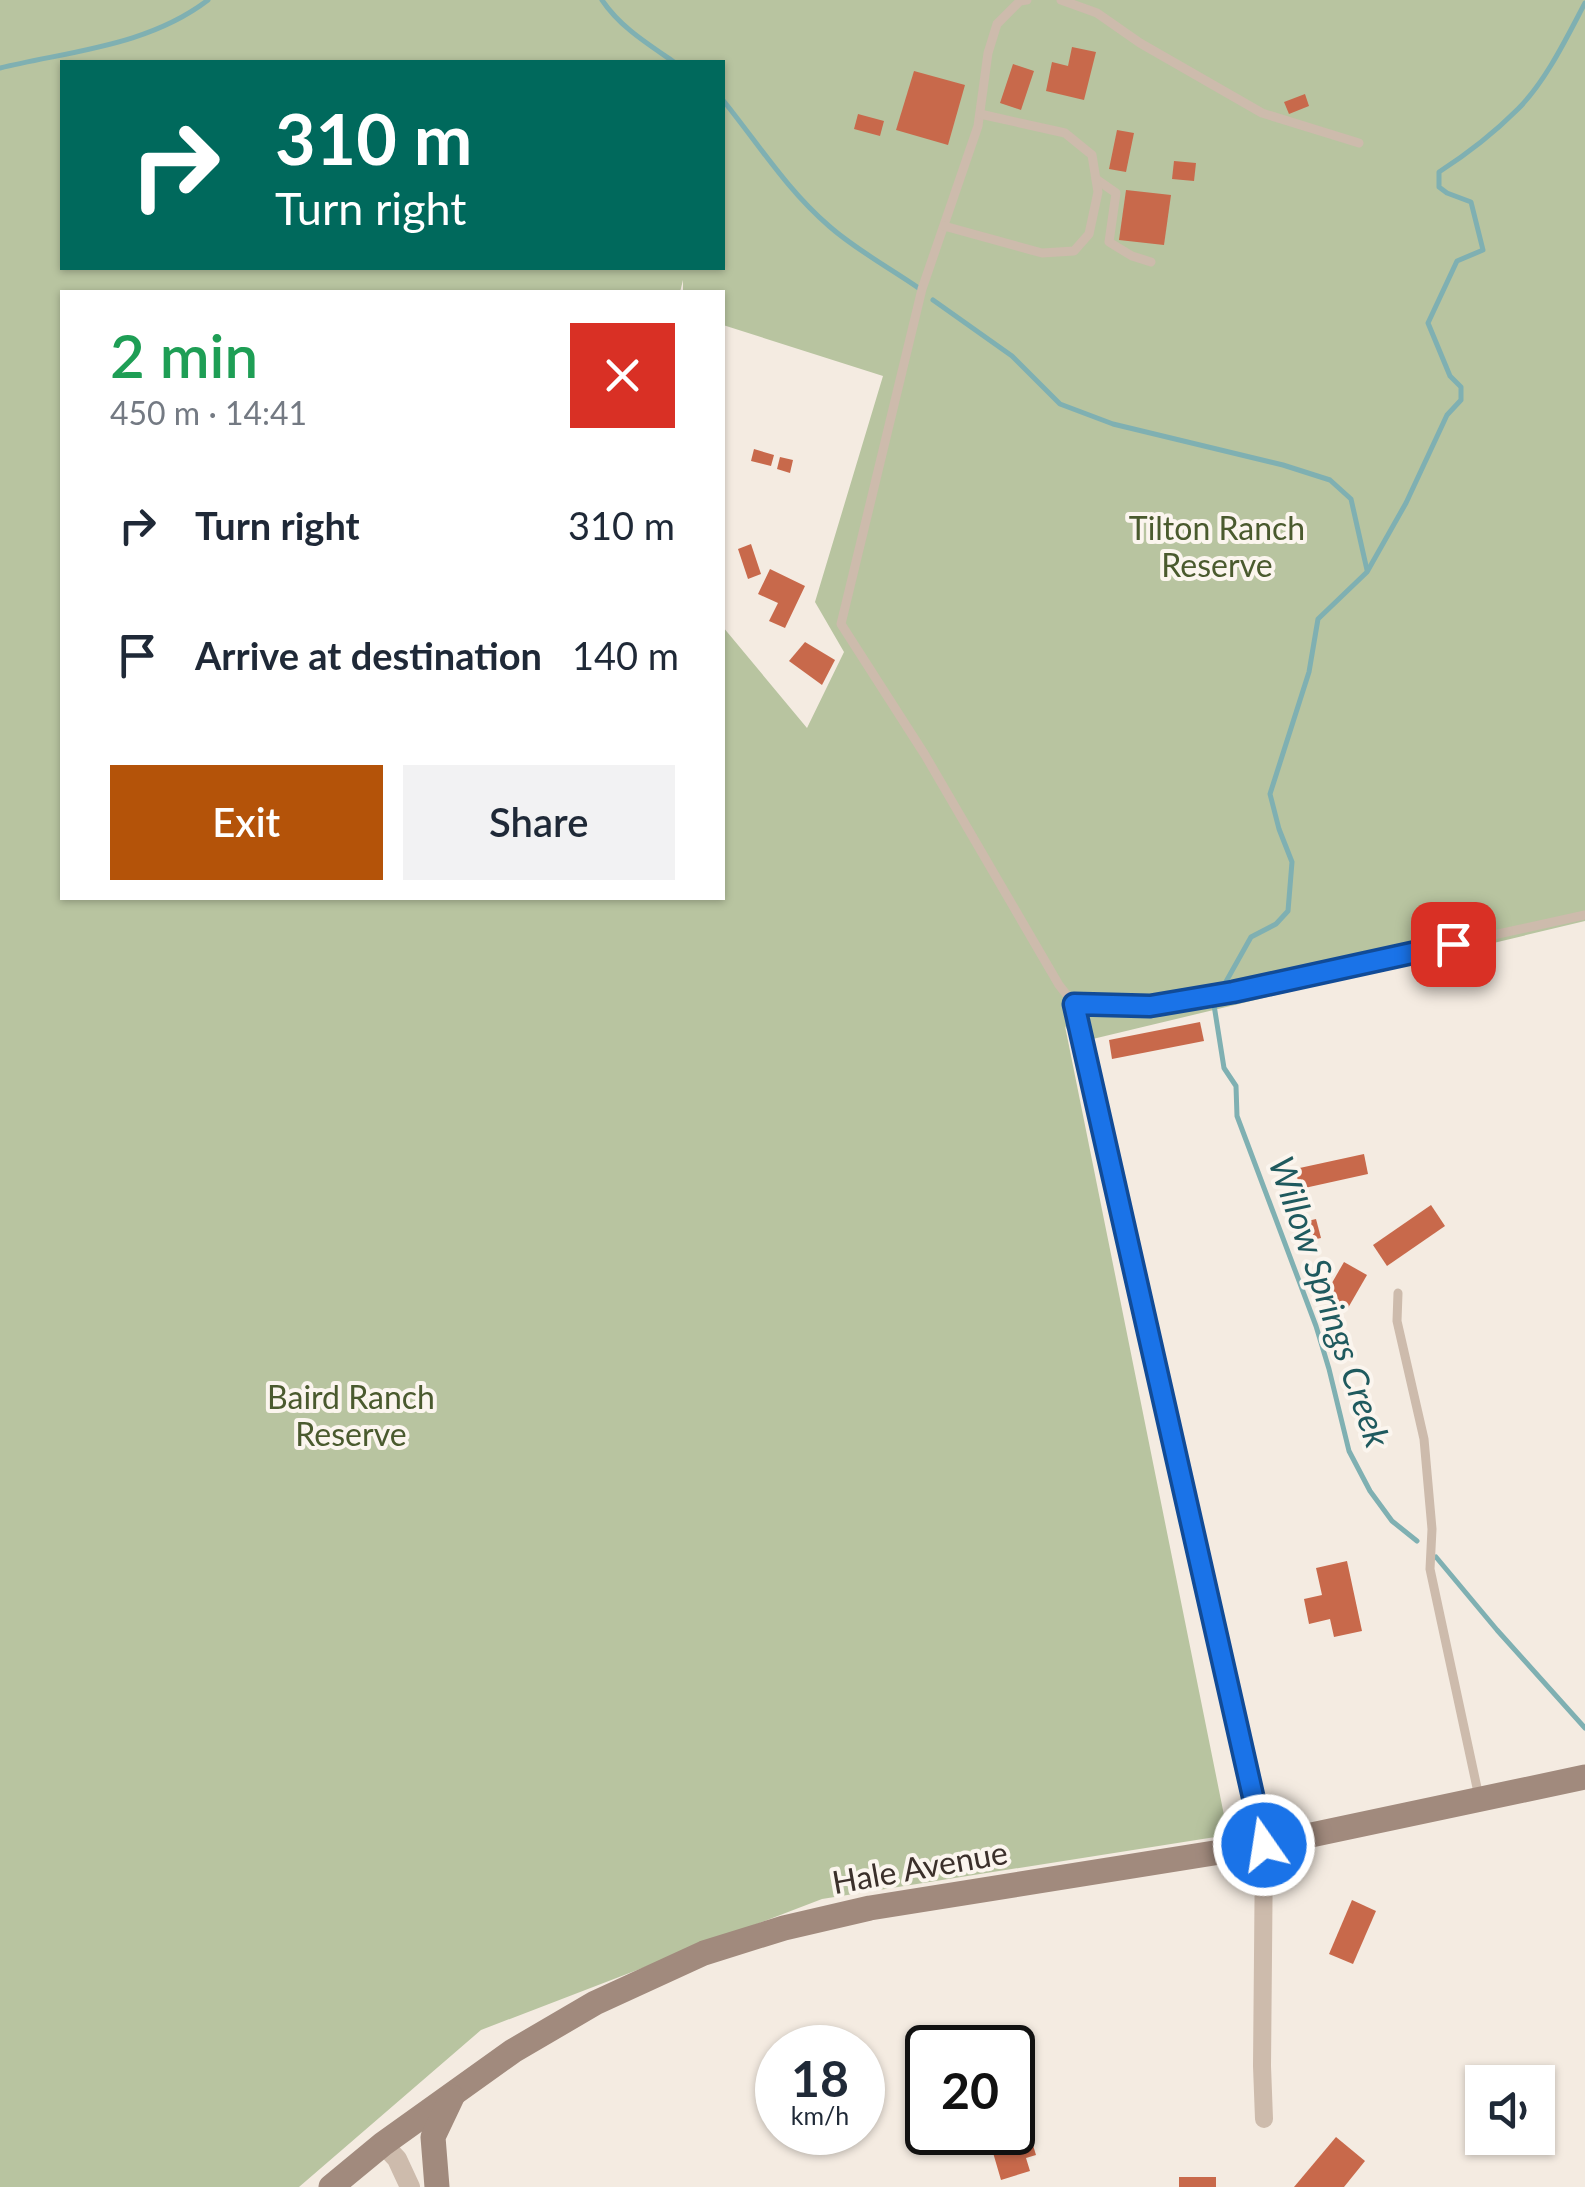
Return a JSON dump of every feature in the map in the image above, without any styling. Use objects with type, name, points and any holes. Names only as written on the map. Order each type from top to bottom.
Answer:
[{"type":"main road","name":"Hale Avenue","points":[[332,2187],[383,2144],[513,2052],[595,2003],[704,1953],[784,1928],[907,1901],[1264,1845],[1585,1777]]},
{"type":"main road","points":[[437,2187],[433,2137],[454,2093]]},
{"type":"street","points":[[1264,1845],[1264,2119]]},
{"type":"street","points":[[383,2144],[397,2159],[410,2187]]},
{"type":"lane","points":[[1026,0],[1020,1],[997,24],[988,53],[978,126],[922,289],[840,624],[925,755],[1059,985],[1074,1004],[1264,1845]]},
{"type":"lane","points":[[1061,0],[1097,13],[1140,43],[1262,112],[1359,143]]},
{"type":"lane","points":[[944,226],[1042,253],[1074,251],[1089,234],[1098,192],[1092,155],[1066,133],[980,114]]},
{"type":"lane","points":[[1096,179],[1116,193],[1109,242],[1151,262]]},
{"type":"lane","points":[[1074,1004],[1150,1006],[1233,992],[1585,916]]},
{"type":"lane","points":[[1398,1293],[1397,1322],[1424,1440],[1432,1528],[1430,1570],[1479,1800]]},
{"type":"green space","points":[[0,0],[1585,0],[1585,921],[1076,1043],[1065,1026],[1228,1835],[822,1899],[481,2030],[299,2187],[0,2187]]},
{"type":"building","points":[[1072,47],[1096,52],[1084,100],[1046,91],[1052,62],[1068,66]]},
{"type":"building","points":[[1013,64],[1034,71],[1021,110],[1000,103]]},
{"type":"building","points":[[914,71],[965,85],[948,145],[896,130]]},
{"type":"building","points":[[1305,94],[1309,106],[1289,114],[1284,102]]},
{"type":"building","points":[[858,114],[884,121],[880,136],[854,129]]},
{"type":"building","points":[[1117,130],[1134,133],[1126,172],[1109,169]]},
{"type":"building","points":[[1174,161],[1196,163],[1194,181],[1172,179]]},
{"type":"building","points":[[1126,190],[1171,195],[1164,245],[1119,240]]},
{"type":"building","points":[[754,449],[774,455],[771,466],[751,461]]},
{"type":"building","points":[[780,457],[793,460],[790,473],[777,469]]},
{"type":"building","points":[[751,544],[761,574],[748,579],[738,549]]},
{"type":"building","points":[[770,569],[805,586],[785,628],[769,621],[778,603],[758,594]]},
{"type":"building","points":[[805,642],[835,660],[822,685],[789,661]]},
{"type":"building","points":[[1200,1022],[1204,1041],[1112,1059],[1109,1040]]},
{"type":"building","points":[[1364,1154],[1368,1174],[1300,1189],[1295,1169]]},
{"type":"building","points":[[1431,1205],[1445,1226],[1387,1266],[1373,1245]]},
{"type":"building","points":[[1316,1219],[1321,1238],[1303,1242],[1299,1223]]},
{"type":"building","points":[[1344,1262],[1367,1275],[1348,1308],[1325,1295]]},
{"type":"building","points":[[1347,1561],[1362,1631],[1334,1637],[1330,1619],[1309,1624],[1304,1599],[1322,1595],[1316,1568]]},
{"type":"building","points":[[1352,1900],[1376,1911],[1353,1964],[1329,1954]]},
{"type":"building","points":[[1336,2137],[1365,2161],[1344,2187],[1294,2187]]},
{"type":"building","points":[[1035,2152],[1036,2155],[1026,2158],[1030,2171],[1001,2180],[994,2155],[1035,2155]]},
{"type":"building","points":[[1179,2177],[1216,2177],[1216,2187],[1179,2187]]},
{"type":"waterway","points":[[0,68],[134,37],[160,28],[208,0]]},
{"type":"waterway","points":[[602,0],[626,27],[671,60]]},
{"type":"waterway","name":"Willow Springs Creek","points":[[1223,987],[1251,937],[1276,924],[1288,911],[1292,862],[1270,794],[1309,672],[1318,619],[1367,572],[1406,503],[1447,415],[1461,400],[1461,387],[1450,376],[1428,323],[1457,261],[1483,250],[1471,202],[1439,187],[1439,172],[1490,134],[1528,98],[1585,3]]},
{"type":"waterway","points":[[725,103],[814,212],[850,243],[920,289]]},
{"type":"waterway","points":[[933,300],[1012,356],[1060,404],[1113,424],[1330,480],[1351,499],[1367,570]]},
{"type":"waterway","name":"Willow Springs Creek","points":[[1214,1005],[1224,1068],[1236,1086],[1237,1116],[1316,1326],[1349,1451],[1370,1491],[1392,1521],[1417,1541]]},
{"type":"waterway","name":"Willow Springs Creek","points":[[1436,1557],[1585,1728]]},
{"type":"route","points":[[1264,1845],[1074,1004],[1150,1006],[1453,944]]},
{"type":"park label","name":"Tilton Ranch Reserve","points":[[1217,548]]},
{"type":"park label","name":"Baird Ranch Reserve","points":[[351,1416]]}]
